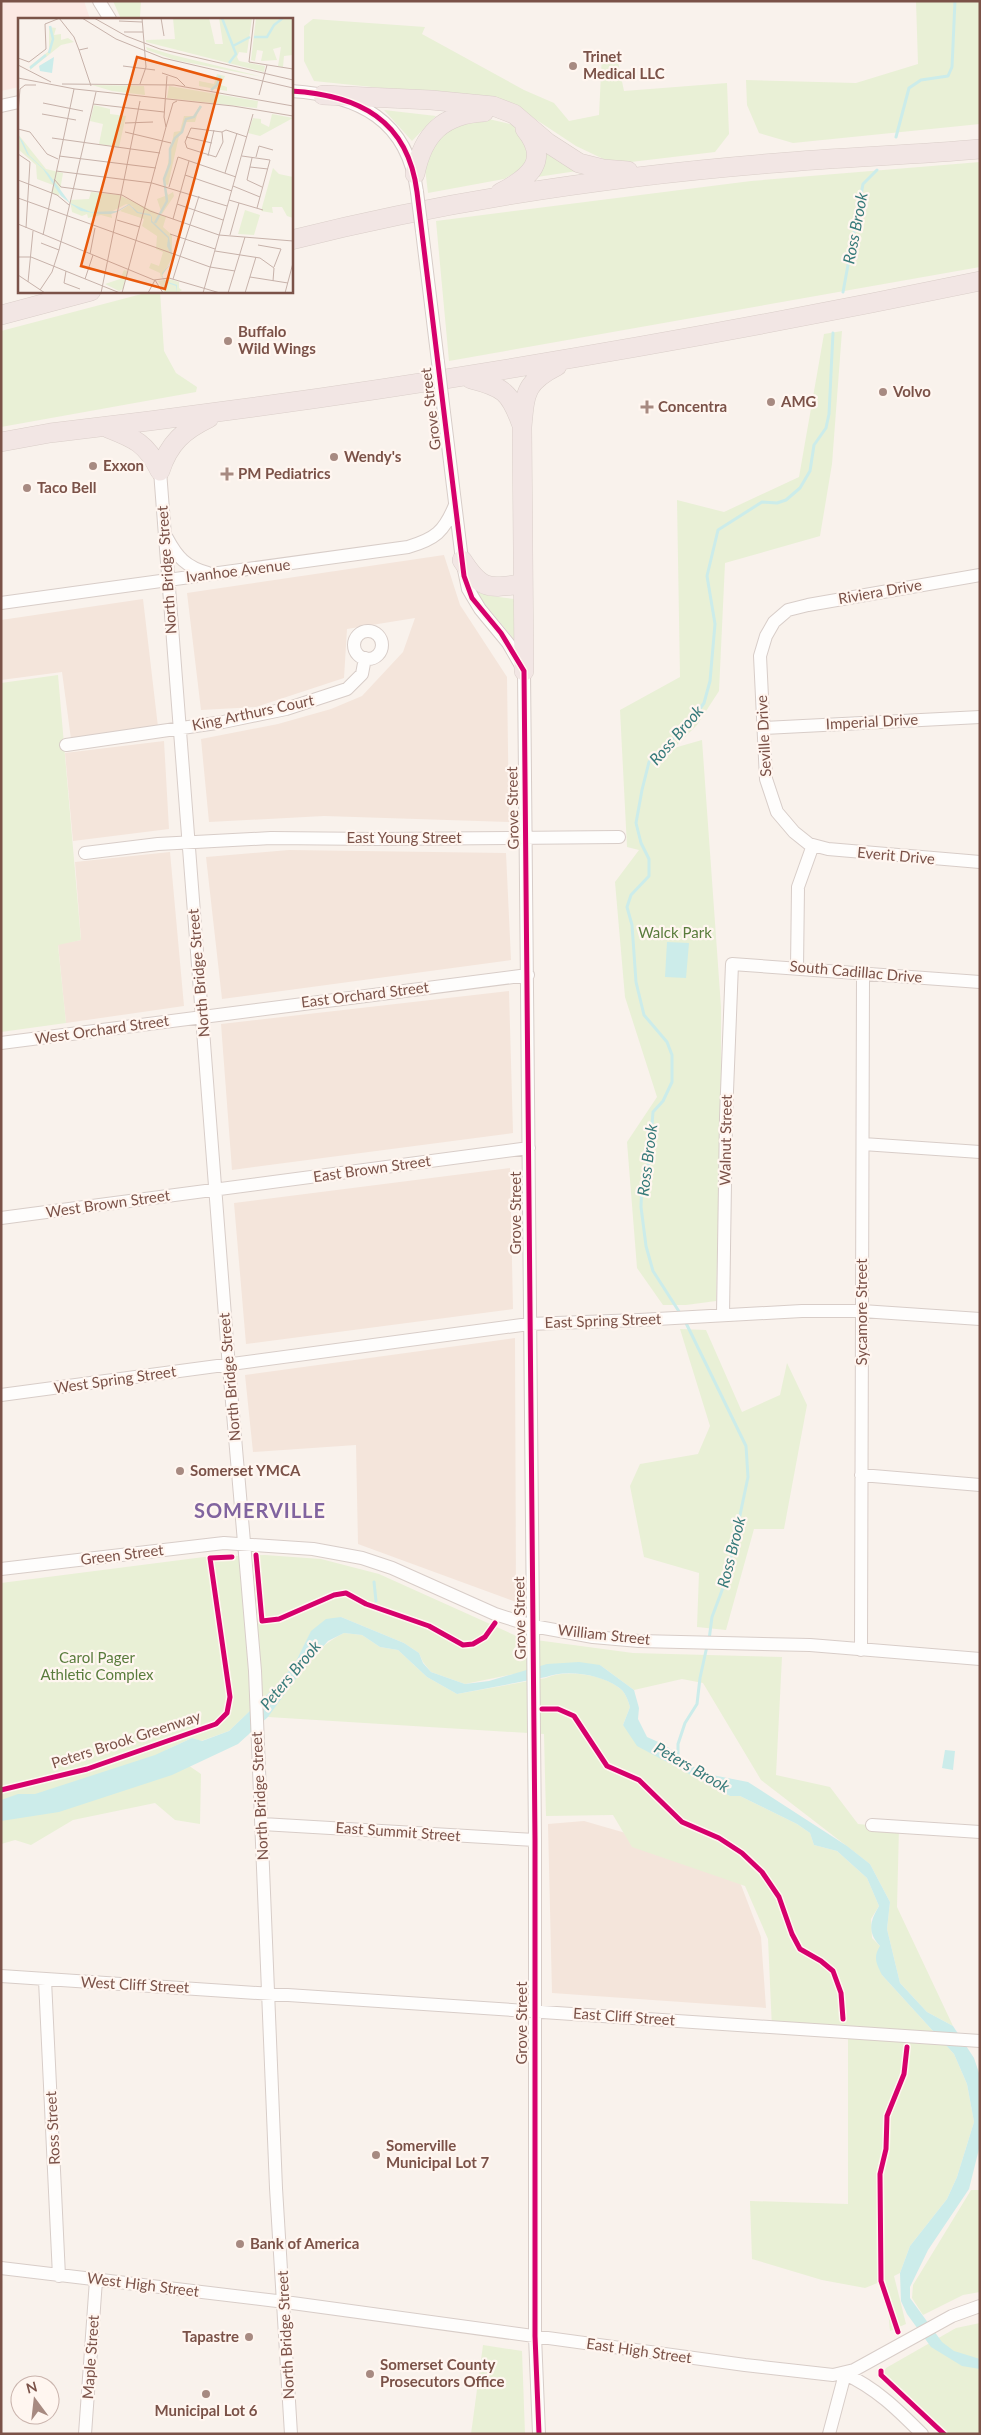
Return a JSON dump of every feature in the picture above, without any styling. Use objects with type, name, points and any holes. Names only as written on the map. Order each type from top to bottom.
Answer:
[{"type":"highway","points":[[323,95],[431,100],[493,106],[519,117],[548,144],[579,163],[622,171],[692,171]]},
{"type":"highway","points":[[416,183],[418,155],[424,142],[444,122],[469,113],[500,114],[517,122],[525,129],[536,146],[537,156],[534,166],[520,182],[487,200]]},
{"type":"highway","points":[[292,240],[414,213],[487,200],[692,171],[776,163],[980,149]]},
{"type":"highway","points":[[5,440],[464,377],[568,360],[980,282]]},
{"type":"highway","points":[[1,315],[87,292]]},
{"type":"highway","points":[[524,671],[522,427],[525,395],[528,387],[538,376],[568,360]]},
{"type":"highway","points":[[464,377],[490,383],[506,392],[514,404],[522,427]]},
{"type":"highway","points":[[160,471],[176,439],[192,426],[222,411]]},
{"type":"highway","points":[[104,426],[136,440],[146,447],[160,471]]},
{"type":"highway","points":[[462,560],[476,580],[482,584],[498,586],[523,584]]},
{"type":"street","points":[[98,1],[104,18]]},
{"type":"street","points":[[98,1],[109,18]]},
{"type":"street","name":"Grove Street","points":[[292,91],[323,95],[354,103],[387,124],[407,152],[416,183],[464,576],[472,598],[504,638],[524,671],[535,1840],[535,2336],[539,2434]]},
{"type":"street","points":[[1,106],[18,102]]},
{"type":"street","name":"North Bridge Street","points":[[160,471],[228,1365],[255,1671],[276,2188],[285,2302],[291,2434]]},
{"type":"street","name":"Ivanhoe Avenue","points":[[1,603],[168,579],[216,575],[408,547],[428,541],[440,532],[449,520],[455,505]]},
{"type":"street","points":[[164,531],[182,561],[191,567],[216,575]]},
{"type":"street","name":"Riviera Drive","points":[[782,616],[788,610],[808,605],[980,575]]},
{"type":"street","name":"Seville Drive","points":[[782,616],[774,622],[766,636],[760,656],[766,779],[771,799],[777,812],[794,832],[813,845]]},
{"type":"street","name":"King Arthurs Court","points":[[66,745],[180,728],[286,708],[338,693],[358,679],[366,658]]},
{"type":"street","name":"Imperial Drive","points":[[764,728],[980,717]]},
{"type":"street","name":"East Young Street","points":[[85,853],[188,842],[271,838],[619,838]]},
{"type":"street","points":[[796,968],[798,887],[813,845]]},
{"type":"street","name":"Everit Drive","points":[[813,845],[863,853],[980,862]]},
{"type":"street","name":"South Cadillac Drive","points":[[732,964],[980,982]]},
{"type":"street","name":"Walnut Street","points":[[723,1315],[727,1097],[732,964]]},
{"type":"street","name":"Sycamore Street","points":[[861,1650],[863,974]]},
{"type":"street","name":"East Orchard Street","points":[[202,1016],[528,975]]},
{"type":"street","name":"West Orchard Street","points":[[1,1043],[202,1016]]},
{"type":"street","points":[[863,1144],[980,1152]]},
{"type":"street","name":"East Brown Street","points":[[215,1189],[528,1148]]},
{"type":"street","name":"West Brown Street","points":[[1,1218],[215,1189]]},
{"type":"street","name":"East Spring Street","points":[[228,1365],[530,1324],[862,1311],[980,1319]]},
{"type":"street","name":"West Spring Street","points":[[1,1395],[228,1365]]},
{"type":"street","points":[[861,1475],[980,1485]]},
{"type":"street","name":"William Street","points":[[243,1542],[313,1549],[362,1558],[392,1568],[495,1614],[533,1626],[593,1637],[810,1645],[980,1659]]},
{"type":"street","name":"Green Street","points":[[1,1569],[243,1542]]},
{"type":"street","name":"East Summit Street","points":[[262,1824],[535,1840]]},
{"type":"street","points":[[872,1825],[980,1832]]},
{"type":"street","name":"West Cliff Street","points":[[1,1976],[269,1993]]},
{"type":"street","name":"Ross Street","points":[[45,1980],[60,2276]]},
{"type":"street","name":"East Cliff Street","points":[[269,1993],[980,2041]]},
{"type":"street","name":"West High Street","points":[[1,2268],[285,2302]]},
{"type":"street","name":"Maple Street","points":[[85,2434],[96,2280]]},
{"type":"street","name":"East High Street","points":[[285,2302],[317,2308],[833,2375],[845,2374],[913,2339],[952,2316],[980,2306]]},
{"type":"street","points":[[829,2434],[845,2374],[864,2383],[885,2398],[922,2434]]},
{"type":"shaded area","points":[[1,1],[84,1],[90,18],[18,18],[18,87],[1,91]]},
{"type":"shaded area","points":[[444,555],[460,605],[507,677],[509,822],[324,816],[209,822],[201,739],[278,724],[331,709],[362,696],[403,652],[415,618],[347,629],[344,678],[256,707],[201,710],[187,593]]},
{"type":"shaded area","points":[[143,599],[158,727],[71,739],[62,672],[1,680],[1,620]]},
{"type":"shaded area","points":[[164,741],[169,829],[73,841],[65,753]]},
{"type":"shaded area","points":[[289,850],[506,853],[511,960],[222,999],[206,857]]},
{"type":"shaded area","points":[[170,852],[184,1006],[66,1023],[58,944],[81,940],[75,862]]},
{"type":"shaded area","points":[[509,991],[513,1133],[232,1170],[221,1024]]},
{"type":"shaded area","points":[[510,1168],[513,1309],[246,1344],[234,1203]]},
{"type":"shaded area","points":[[515,1338],[516,1602],[358,1544],[356,1445],[253,1452],[245,1375]]},
{"type":"shaded area","points":[[584,1821],[733,1864],[761,1937],[766,2008],[552,1993],[548,1824]]},
{"type":"green space","points":[[113,1],[141,1],[140,17],[121,18]]},
{"type":"green space","points":[[916,1],[980,1],[980,124],[793,143],[759,133],[747,105],[746,80],[856,83],[918,64]]},
{"type":"green space","points":[[313,19],[425,27],[422,34],[524,90],[554,103],[569,121],[599,115],[602,53],[617,57],[624,91],[727,83],[729,134],[715,152],[614,164],[576,146],[508,101],[314,81],[304,61],[304,26]]},
{"type":"green space","points":[[384,110],[436,116],[412,141]]},
{"type":"green space","points":[[480,117],[514,125],[529,143],[526,166],[504,179],[428,193],[424,160],[437,135]]},
{"type":"green space","points":[[544,149],[577,171],[537,177]]},
{"type":"green space","points":[[980,162],[980,267],[449,361],[436,221],[751,181]]},
{"type":"green space","points":[[149,292],[160,292],[164,351],[176,373],[197,387],[196,392],[1,427],[1,331]]},
{"type":"green space","name":"Walck Park","points":[[842,331],[832,464],[820,536],[725,563],[719,691],[697,725],[674,748],[702,740],[721,1007],[721,1094],[716,1301],[686,1305],[663,1305],[637,1268],[627,1142],[657,1097],[625,997],[615,882],[639,850],[627,847],[620,710],[680,677],[677,500],[724,512],[799,477],[824,334]]},
{"type":"green space","points":[[477,591],[491,596],[514,599],[516,638],[514,639],[476,593]]},
{"type":"green space","points":[[58,675],[81,940],[58,945],[66,1023],[1,1032],[1,683]]},
{"type":"green space","points":[[680,1329],[706,1330],[742,1412],[780,1395],[787,1363],[807,1405],[784,1529],[754,1529],[726,1630],[697,1627],[699,1573],[644,1557],[630,1486],[640,1464],[698,1454],[710,1426]]},
{"type":"green space","name":"Carol Pager Athletic Complex","points":[[265,1555],[321,1559],[379,1574],[521,1638],[633,1653],[782,1657],[776,1775],[830,1787],[858,1824],[899,1828],[897,1907],[953,2026],[927,2012],[900,1983],[887,1929],[890,1902],[870,1864],[761,1780],[703,1683],[682,1679],[634,1690],[600,1665],[514,1674],[465,1684],[431,1672],[419,1653],[404,1643],[341,1617],[311,1632],[296,1661],[282,1680],[229,1731],[201,1741],[192,1738],[166,1750],[201,1774],[200,1824],[175,1820],[155,1803],[73,1820],[31,1845],[15,1840],[1,1844],[1,1583],[204,1557]]},
{"type":"green space","points":[[344,1633],[362,1635],[380,1647],[398,1650],[427,1677],[457,1694],[573,1673],[593,1676],[611,1683],[623,1691],[630,1707],[623,1725],[730,1796],[740,1796],[797,1824],[810,1833],[814,1845],[837,1851],[867,1878],[879,1906],[871,1919],[872,1938],[880,1946],[882,1975],[954,2054],[967,2084],[974,2122],[957,2177],[947,2199],[910,2246],[900,2273],[894,2276],[906,2324],[890,2331],[885,2280],[865,2288],[822,2280],[752,2259],[750,2201],[848,2204],[848,2034],[772,2029],[768,1939],[745,1886],[632,1847],[613,1815],[546,1816],[544,1734],[268,1717],[301,1670],[321,1649]]},
{"type":"green space","points":[[971,2190],[980,2190],[980,2292],[963,2295],[923,2315],[912,2298],[913,2285]]},
{"type":"green space","points":[[980,2323],[980,2434],[947,2434],[883,2374],[886,2368],[956,2328]]},
{"type":"green space","points":[[483,2345],[522,2351],[525,2434],[471,2434]]},
{"type":"water","points":[[667,942],[689,943],[686,978],[665,977]]},
{"type":"water","name":"Peters Brook","points":[[341,1617],[404,1643],[419,1653],[423,1663],[431,1672],[465,1684],[489,1681],[547,1664],[579,1662],[600,1665],[634,1690],[639,1708],[638,1719],[647,1737],[665,1745],[702,1773],[748,1782],[847,1846],[870,1864],[890,1902],[887,1929],[900,1983],[927,2012],[953,2026],[974,2058],[980,2076],[980,2145],[969,2189],[928,2250],[910,2287],[910,2298],[942,2342],[954,2351],[980,2359],[980,2369],[962,2366],[931,2347],[907,2314],[901,2301],[900,2273],[910,2246],[947,2199],[957,2177],[974,2122],[967,2084],[954,2054],[882,1975],[878,1967],[876,1957],[880,1946],[873,1936],[871,1926],[879,1906],[867,1878],[837,1851],[814,1845],[810,1833],[797,1824],[740,1796],[730,1796],[637,1746],[623,1725],[630,1707],[627,1699],[620,1689],[611,1683],[593,1676],[563,1673],[457,1694],[427,1677],[398,1650],[380,1647],[362,1635],[344,1633],[328,1641],[303,1669],[268,1717],[238,1744],[172,1775],[59,1812],[1,1821],[1,1800],[18,1794],[35,1794],[155,1755],[192,1738],[202,1741],[229,1731],[282,1680],[296,1661],[311,1631],[326,1619]]},
{"type":"water","points":[[945,1750],[955,1751],[953,1770],[942,1768]]},
{"type":"waterway","name":"Ross Brook","points":[[896,137],[909,88],[921,80],[948,76],[952,67],[955,1]]},
{"type":"waterway","name":"Ross Brook","points":[[843,292],[863,184],[877,170]]},
{"type":"waterway","name":"Ross Brook","points":[[680,1313],[653,1271],[646,1246],[641,1207],[642,1181],[649,1162],[653,1112],[663,1101],[672,1082],[672,1055],[667,1042],[644,1015],[636,982],[632,925],[627,907],[631,895],[649,876],[649,859],[641,843],[636,823],[649,762],[691,721],[704,703],[710,681],[715,624],[707,576],[718,530],[762,502],[777,503],[786,500],[800,488],[810,471],[814,445],[826,428],[829,414],[833,333]]},
{"type":"waterway","name":"Ross Brook","points":[[685,1321],[746,1446],[748,1477],[727,1577],[712,1617],[709,1640]]},
{"type":"waterway","points":[[374,1582],[376,1601]]},
{"type":"waterway","name":"Ross Brook","points":[[678,1757],[678,1744],[685,1723],[697,1704],[707,1646]]},
{"type":"cycle path","points":[[292,91],[338,98],[376,116],[391,129],[403,146],[412,167],[417,192],[464,576],[472,598],[501,633],[524,671],[535,1840],[535,2336],[539,2434]]},
{"type":"cycle path","points":[[256,1555],[262,1621],[279,1619],[334,1595],[346,1593],[366,1604],[429,1626],[463,1645],[473,1644],[485,1637],[495,1623]]},
{"type":"cycle path","name":"Peters Brook Greenway","points":[[1,1790],[87,1769],[216,1724],[227,1713],[230,1697],[210,1558],[232,1557]]},
{"type":"cycle path","points":[[542,1709],[558,1709],[574,1716],[607,1766],[639,1780],[682,1822],[719,1838],[742,1853],[762,1872],[779,1897],[792,1934],[800,1949],[821,1961],[833,1971],[841,1993],[843,2019]]},
{"type":"cycle path","points":[[898,2332],[881,2281],[880,2174],[886,2149],[887,2116],[904,2074],[907,2047]]},
{"type":"cycle path","points":[[881,2371],[881,2375],[944,2434]]},
{"type":"place","name":"Trinet Medical LLC","points":[[573,66]]},
{"type":"place","name":"Buffalo Wild Wings","points":[[228,341]]},
{"type":"place","name":"Volvo","points":[[883,392]]},
{"type":"place","name":"AMG","points":[[771,402]]},
{"type":"place","name":"Concentra","points":[[647,407]]},
{"type":"place","name":"Wendy's","points":[[334,457]]},
{"type":"place","name":"Exxon","points":[[93,466]]},
{"type":"place","name":"PM Pediatrics","points":[[227,474]]},
{"type":"place","name":"Taco Bell","points":[[27,488]]},
{"type":"place","name":"Somerset YMCA","points":[[180,1471]]},
{"type":"place","name":"Somerville Municipal Lot 7","points":[[376,2155]]},
{"type":"place","name":"Bank of America","points":[[240,2244]]},
{"type":"place","name":"Tapastre","points":[[249,2337]]},
{"type":"place","name":"Somerset County Prosecutors Office","points":[[370,2374]]},
{"type":"place","name":"Municipal Lot 6","points":[[206,2394]]},
{"type":"district","name":"SOMERVILLE","points":[[260,1511]]}]
